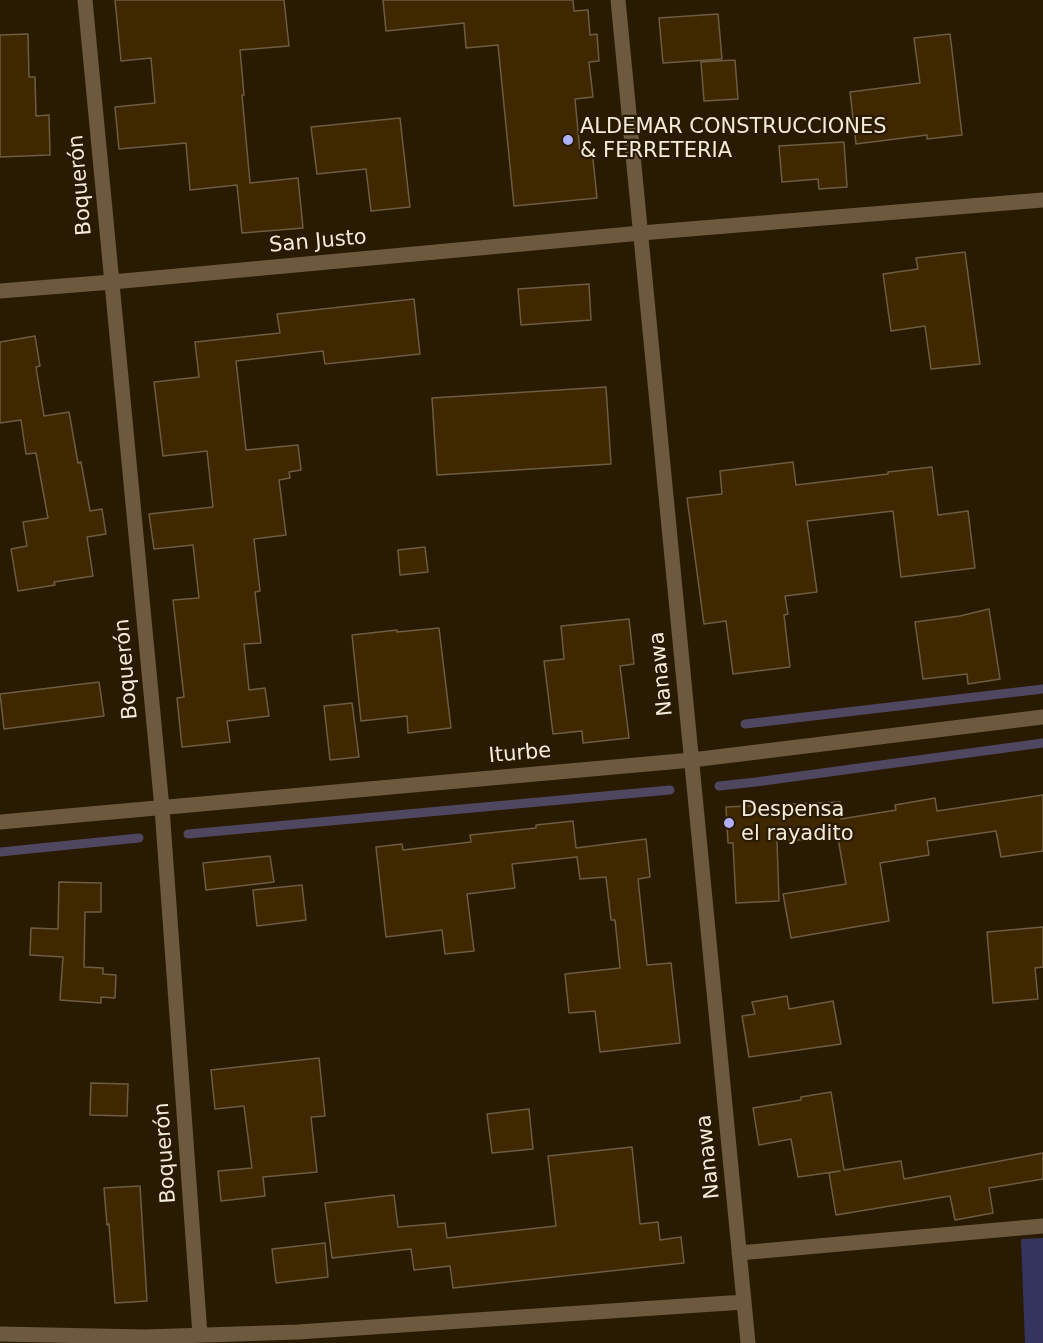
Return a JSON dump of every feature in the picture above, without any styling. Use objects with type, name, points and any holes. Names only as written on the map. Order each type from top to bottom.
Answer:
[{"type":"street","name":"Boquerón","points":[[85,0],[162,808],[200,1335]]},
{"type":"street","name":"Nanawa","points":[[618,0],[748,1343]]},
{"type":"street","name":"San Justo","points":[[0,291],[641,233],[1043,200]]},
{"type":"street","name":"Iturbe","points":[[0,822],[692,760],[1043,717]]},
{"type":"street","points":[[739,1253],[1043,1226]]},
{"type":"street","points":[[0,1334],[145,1337],[298,1332],[744,1302]]},
{"type":"shaded area","points":[[1043,1238],[1043,1343],[1025,1343],[1021,1239]]},
{"type":"building","points":[[115,0],[284,0],[289,46],[240,50],[244,95],[242,95],[250,183],[298,178],[303,228],[242,233],[237,185],[190,190],[186,143],[119,149],[115,107],[155,103],[151,58],[121,61]]},
{"type":"building","points":[[383,0],[573,0],[574,11],[588,10],[590,35],[597,34],[599,61],[589,62],[593,97],[575,99],[580,152],[592,150],[597,198],[514,206],[498,45],[466,48],[464,23],[386,31]]},
{"type":"building","points":[[718,14],[722,59],[663,63],[659,18]]},
{"type":"building","points":[[28,34],[29,77],[35,77],[36,116],[49,115],[50,155],[0,157],[0,35]]},
{"type":"building","points":[[950,34],[962,135],[927,139],[927,135],[856,144],[850,92],[920,83],[914,38]]},
{"type":"building","points":[[735,60],[738,99],[704,101],[701,62]]},
{"type":"building","points":[[400,118],[410,207],[371,211],[366,169],[317,174],[311,127]]},
{"type":"building","points":[[844,142],[847,187],[819,189],[818,179],[782,182],[779,146]]},
{"type":"building","points":[[965,252],[980,364],[931,369],[925,326],[891,331],[883,274],[918,269],[916,258]]},
{"type":"building","points":[[589,284],[591,320],[521,325],[518,289]]},
{"type":"building","points":[[414,299],[420,354],[325,364],[323,351],[236,361],[246,450],[298,445],[301,470],[289,472],[290,478],[279,480],[286,535],[254,539],[260,591],[255,592],[261,643],[244,644],[249,690],[265,688],[269,716],[227,721],[230,742],[182,747],[177,698],[184,697],[173,600],[199,598],[193,545],[154,549],[149,514],[213,507],[207,451],[163,456],[154,382],[199,377],[195,342],[280,333],[277,314]]},
{"type":"building","points":[[35,336],[40,366],[36,367],[44,416],[69,412],[90,511],[102,509],[106,534],[87,537],[93,576],[18,591],[11,549],[27,546],[23,522],[48,518],[36,453],[26,454],[21,420],[0,423],[0,342]]},
{"type":"building","points":[[606,387],[611,464],[437,475],[432,398]]},
{"type":"building","points":[[793,462],[796,485],[932,467],[938,515],[968,511],[975,568],[901,577],[893,511],[807,521],[817,592],[785,596],[788,614],[784,615],[790,667],[733,674],[726,621],[704,624],[687,498],[722,494],[720,471]]},
{"type":"building","points":[[425,547],[428,572],[400,575],[398,550]]},
{"type":"building","points":[[989,609],[1000,679],[968,684],[967,674],[923,679],[915,622],[960,616]]},
{"type":"building","points":[[629,619],[634,664],[620,666],[629,738],[583,743],[582,731],[553,734],[544,661],[564,659],[561,626]]},
{"type":"building","points":[[439,628],[451,728],[408,733],[407,716],[361,721],[352,635]]},
{"type":"building","points":[[99,682],[104,716],[4,729],[0,694]]},
{"type":"building","points":[[352,703],[359,757],[330,760],[324,706]]},
{"type":"building","points":[[1043,795],[1043,851],[1001,857],[996,831],[927,841],[929,855],[880,863],[889,921],[791,938],[783,894],[846,884],[838,838],[777,841],[779,901],[736,903],[733,843],[728,843],[726,807],[840,802],[841,819],[896,810],[895,805],[935,798],[937,811]]},
{"type":"building","points":[[573,821],[576,848],[646,839],[650,877],[638,879],[647,965],[671,963],[680,1043],[600,1052],[595,1011],[569,1013],[565,974],[620,968],[615,920],[611,920],[606,877],[580,879],[577,857],[512,864],[515,888],[467,894],[474,951],[445,954],[442,930],[386,937],[376,847],[402,844],[403,850],[471,842],[470,835],[536,828],[536,825]]},
{"type":"building","points":[[270,856],[274,882],[206,890],[203,863]]},
{"type":"building","points":[[59,882],[101,883],[101,912],[85,912],[84,967],[103,968],[103,974],[116,975],[115,998],[101,997],[101,1003],[60,1000],[63,957],[30,955],[31,928],[58,929]]},
{"type":"building","points":[[302,885],[306,920],[257,926],[253,890]]},
{"type":"building","points":[[1043,927],[1043,967],[1035,968],[1038,999],[993,1003],[987,932]]},
{"type":"building","points":[[787,996],[789,1009],[833,1001],[841,1044],[749,1057],[742,1016],[755,1014],[752,1002]]},
{"type":"building","points":[[319,1058],[325,1116],[311,1117],[317,1172],[263,1177],[265,1196],[221,1201],[218,1171],[252,1168],[244,1106],[215,1109],[211,1070]]},
{"type":"building","points":[[91,1083],[128,1084],[127,1116],[90,1115]]},
{"type":"building","points":[[831,1092],[844,1170],[901,1161],[904,1179],[1043,1153],[1043,1179],[989,1188],[993,1213],[955,1220],[950,1196],[836,1215],[829,1173],[840,1171],[798,1177],[791,1139],[759,1145],[753,1108],[801,1100],[801,1097]]},
{"type":"building","points":[[529,1109],[533,1149],[492,1153],[487,1114]]},
{"type":"building","points":[[632,1147],[640,1224],[658,1222],[660,1240],[681,1237],[684,1263],[453,1288],[450,1266],[414,1270],[411,1249],[332,1258],[325,1203],[394,1195],[398,1227],[445,1223],[447,1238],[556,1226],[548,1156]]},
{"type":"building","points":[[140,1186],[147,1301],[115,1303],[104,1188]]},
{"type":"building","points":[[325,1243],[328,1277],[276,1283],[272,1249]]},
{"type":"waterway","points":[[745,724],[1043,689]]},
{"type":"waterway","points":[[719,786],[1043,743]]},
{"type":"waterway","points":[[188,834],[670,790]]},
{"type":"waterway","points":[[0,852],[139,838]]},
{"type":"place","name":"ALDEMAR CONSTRUCCIONES & FERRETERIA","points":[[568,140]]},
{"type":"place","name":"Despensa el rayadito","points":[[729,823]]}]
